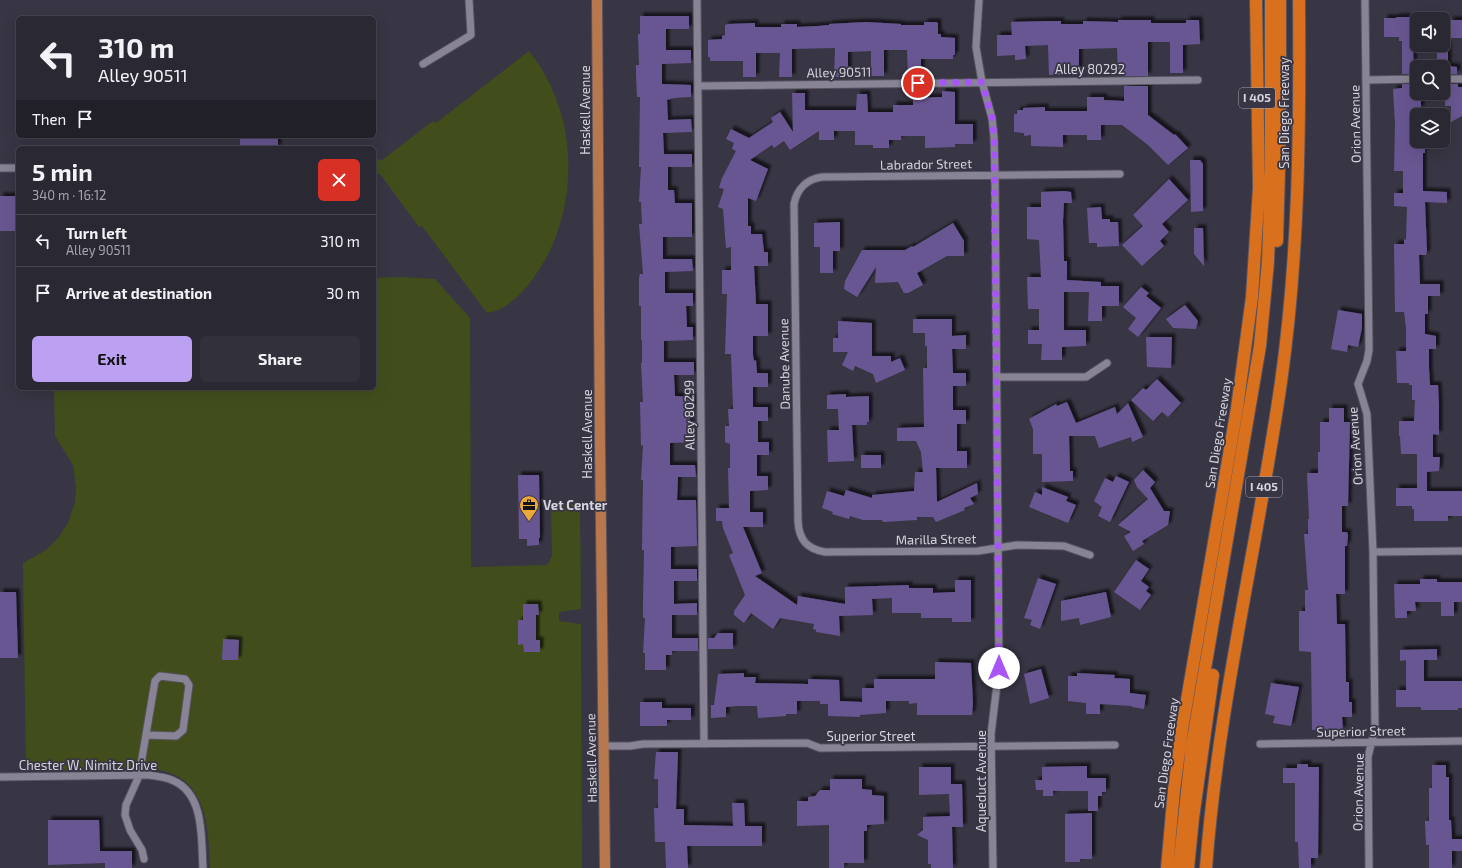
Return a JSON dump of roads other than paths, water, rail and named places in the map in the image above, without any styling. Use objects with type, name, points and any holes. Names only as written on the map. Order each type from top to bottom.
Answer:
[{"type":"highway","name":"San Diego Freeway","points":[[1167,868],[1174,790],[1182,729],[1237,408],[1248,326],[1259,188],[1256,4]]},
{"type":"highway","points":[[1179,868],[1192,745],[1260,346],[1268,262],[1275,4]]},
{"type":"highway","points":[[1188,868],[1204,728],[1254,432],[1275,280],[1280,180],[1275,4]]},
{"type":"highway","name":"San Diego Freeway","points":[[1206,868],[1219,751],[1281,383],[1292,290],[1298,193],[1299,4]]},
{"type":"main road","name":"Haskell Avenue","points":[[597,0],[605,868]]},
{"type":"street","points":[[423,64],[471,35],[469,0]]},
{"type":"street","name":"Alley 80299","points":[[697,0],[704,744]]},
{"type":"street","name":"Aqueduct Avenue","points":[[979,0],[975,37],[982,82],[992,118],[995,176],[999,668],[991,734],[993,868]]},
{"type":"street","name":"Orion Avenue","points":[[1365,0],[1369,350],[1367,361],[1358,384],[1367,414],[1373,552],[1375,728],[1368,757],[1369,868]]},
{"type":"street","points":[[1366,80],[1410,79]]},
{"type":"street","points":[[1450,79],[1462,79]]},
{"type":"street","name":"Alley 80292","points":[[982,82],[1198,80]]},
{"type":"street","name":"Alley 90511","points":[[698,86],[982,82]]},
{"type":"street","points":[[0,168],[16,168]]},
{"type":"street","name":"Labrador Street","points":[[806,184],[813,179],[822,177],[1120,174]]},
{"type":"street","name":"Danube Avenue","points":[[806,184],[798,192],[794,204],[798,521],[799,533],[806,545]]},
{"type":"street","points":[[997,377],[1086,377],[1107,363]]},
{"type":"street","name":"Marilla Street","points":[[806,545],[814,550],[825,552],[978,551],[1017,546],[1064,546],[1090,555]]},
{"type":"street","points":[[1373,552],[1462,551]]},
{"type":"street","points":[[144,859],[142,850],[130,830],[125,815],[126,805],[139,776],[147,735],[154,681],[160,676],[185,679],[189,685],[183,730],[176,736],[147,735]]},
{"type":"street","name":"Superior Street","points":[[1260,744],[1462,741]]},
{"type":"street","name":"Superior Street","points":[[604,746],[807,743],[820,748],[991,748],[1114,745]]},
{"type":"street","name":"Chester W. Nimitz Drive","points":[[0,777],[139,776],[162,777],[175,781],[185,789],[194,802],[199,820],[203,868]]},
{"type":"place","name":"Vet Center","points":[[529,522]]}]
